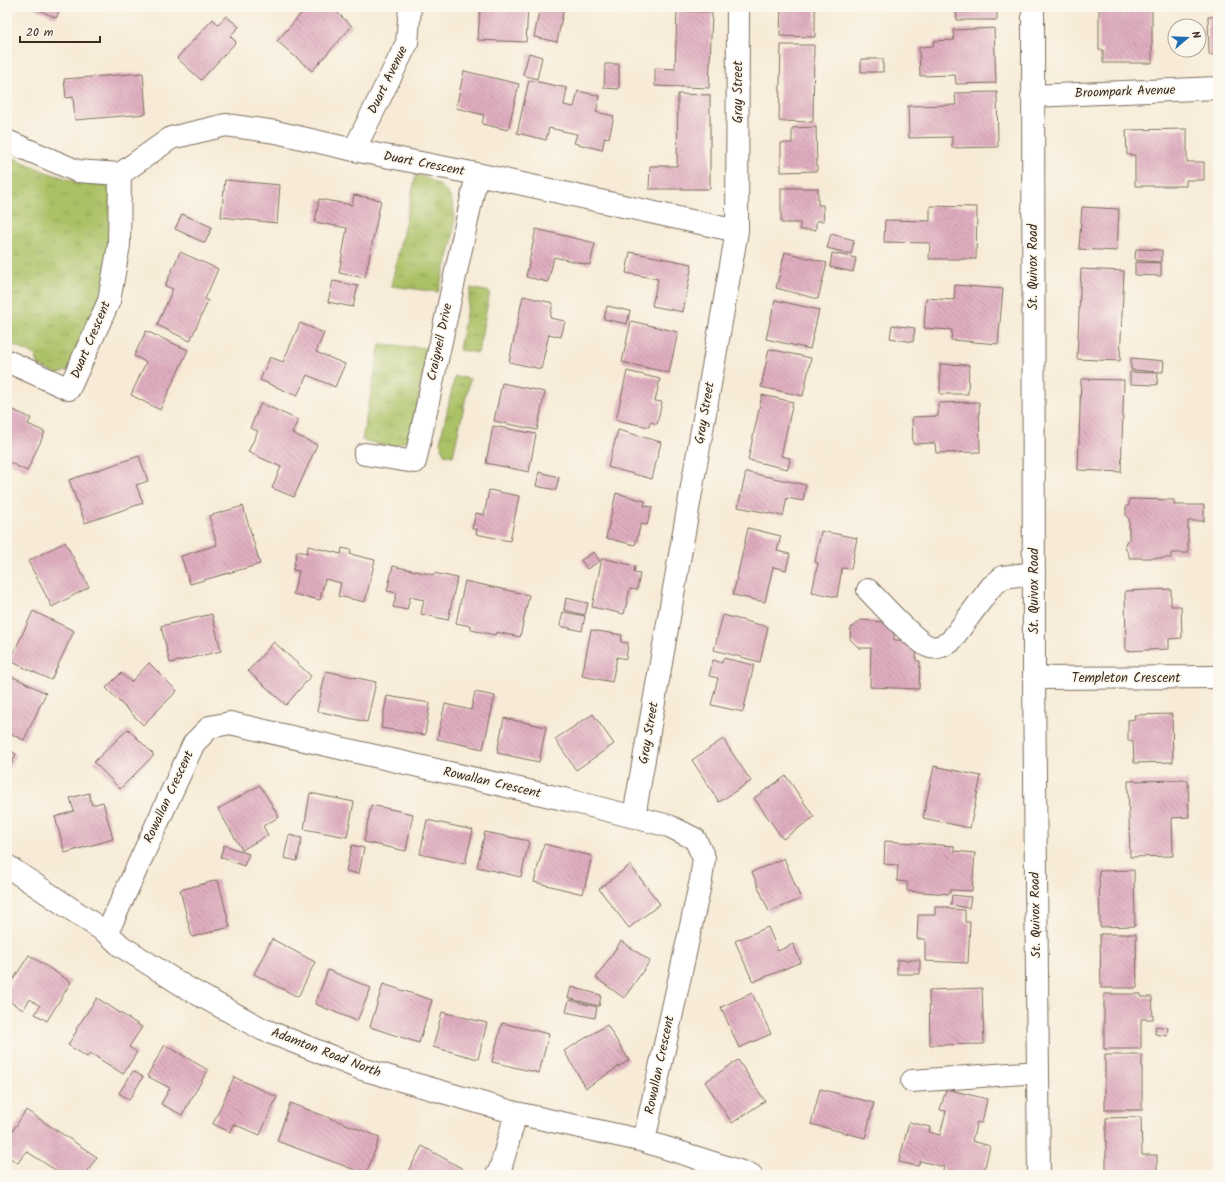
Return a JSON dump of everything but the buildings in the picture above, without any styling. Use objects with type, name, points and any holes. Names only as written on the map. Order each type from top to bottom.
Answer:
[{"type":"street","name":"Duart Avenue","points":[[354,150],[407,43],[410,7]]},
{"type":"street","name":"Gray Street","points":[[634,816],[737,231],[738,7]]},
{"type":"street","name":"St. Quivox Road","points":[[1033,7],[1034,678],[1039,1175]]},
{"type":"street","name":"Broompark Avenue","points":[[1032,96],[1218,88]]},
{"type":"street","name":"Duart Crescent","points":[[7,361],[69,389],[109,302],[119,245],[120,174],[171,138],[226,125],[276,132],[354,150],[477,174],[737,231]]},
{"type":"street","points":[[7,141],[77,171],[120,174]]},
{"type":"street","name":"Craigneil Drive","points":[[365,454],[414,462],[477,174]]},
{"type":"street","points":[[868,590],[918,641],[930,647],[943,646],[950,642],[991,586],[1003,577],[1034,573]]},
{"type":"street","name":"Templeton Crescent","points":[[1034,678],[1218,677]]},
{"type":"street","name":"Rowallan Crescent","points":[[107,933],[194,743],[210,727],[230,723],[634,816],[669,826],[695,839],[704,858],[701,880],[644,1141]]},
{"type":"street","name":"Adamton Road North","points":[[9,871],[107,933],[121,946],[187,988],[262,1029],[362,1069],[516,1112],[644,1141],[751,1175]]},
{"type":"street","points":[[912,1080],[1038,1072]]},
{"type":"street","points":[[497,1175],[500,1170],[516,1112]]},
{"type":"green space","points":[[7,155],[46,172],[80,183],[112,186],[114,210],[102,296],[70,369],[58,374],[39,366],[35,355],[7,342]]},
{"type":"green space","points":[[416,174],[436,183],[443,188],[452,201],[454,226],[452,240],[438,292],[391,286]]},
{"type":"green space","points":[[471,288],[490,292],[478,353],[459,350]]},
{"type":"green space","points":[[380,344],[428,348],[411,437],[399,444],[387,446],[362,440]]},
{"type":"green space","points":[[455,376],[470,379],[453,456],[444,454],[440,442]]}]
